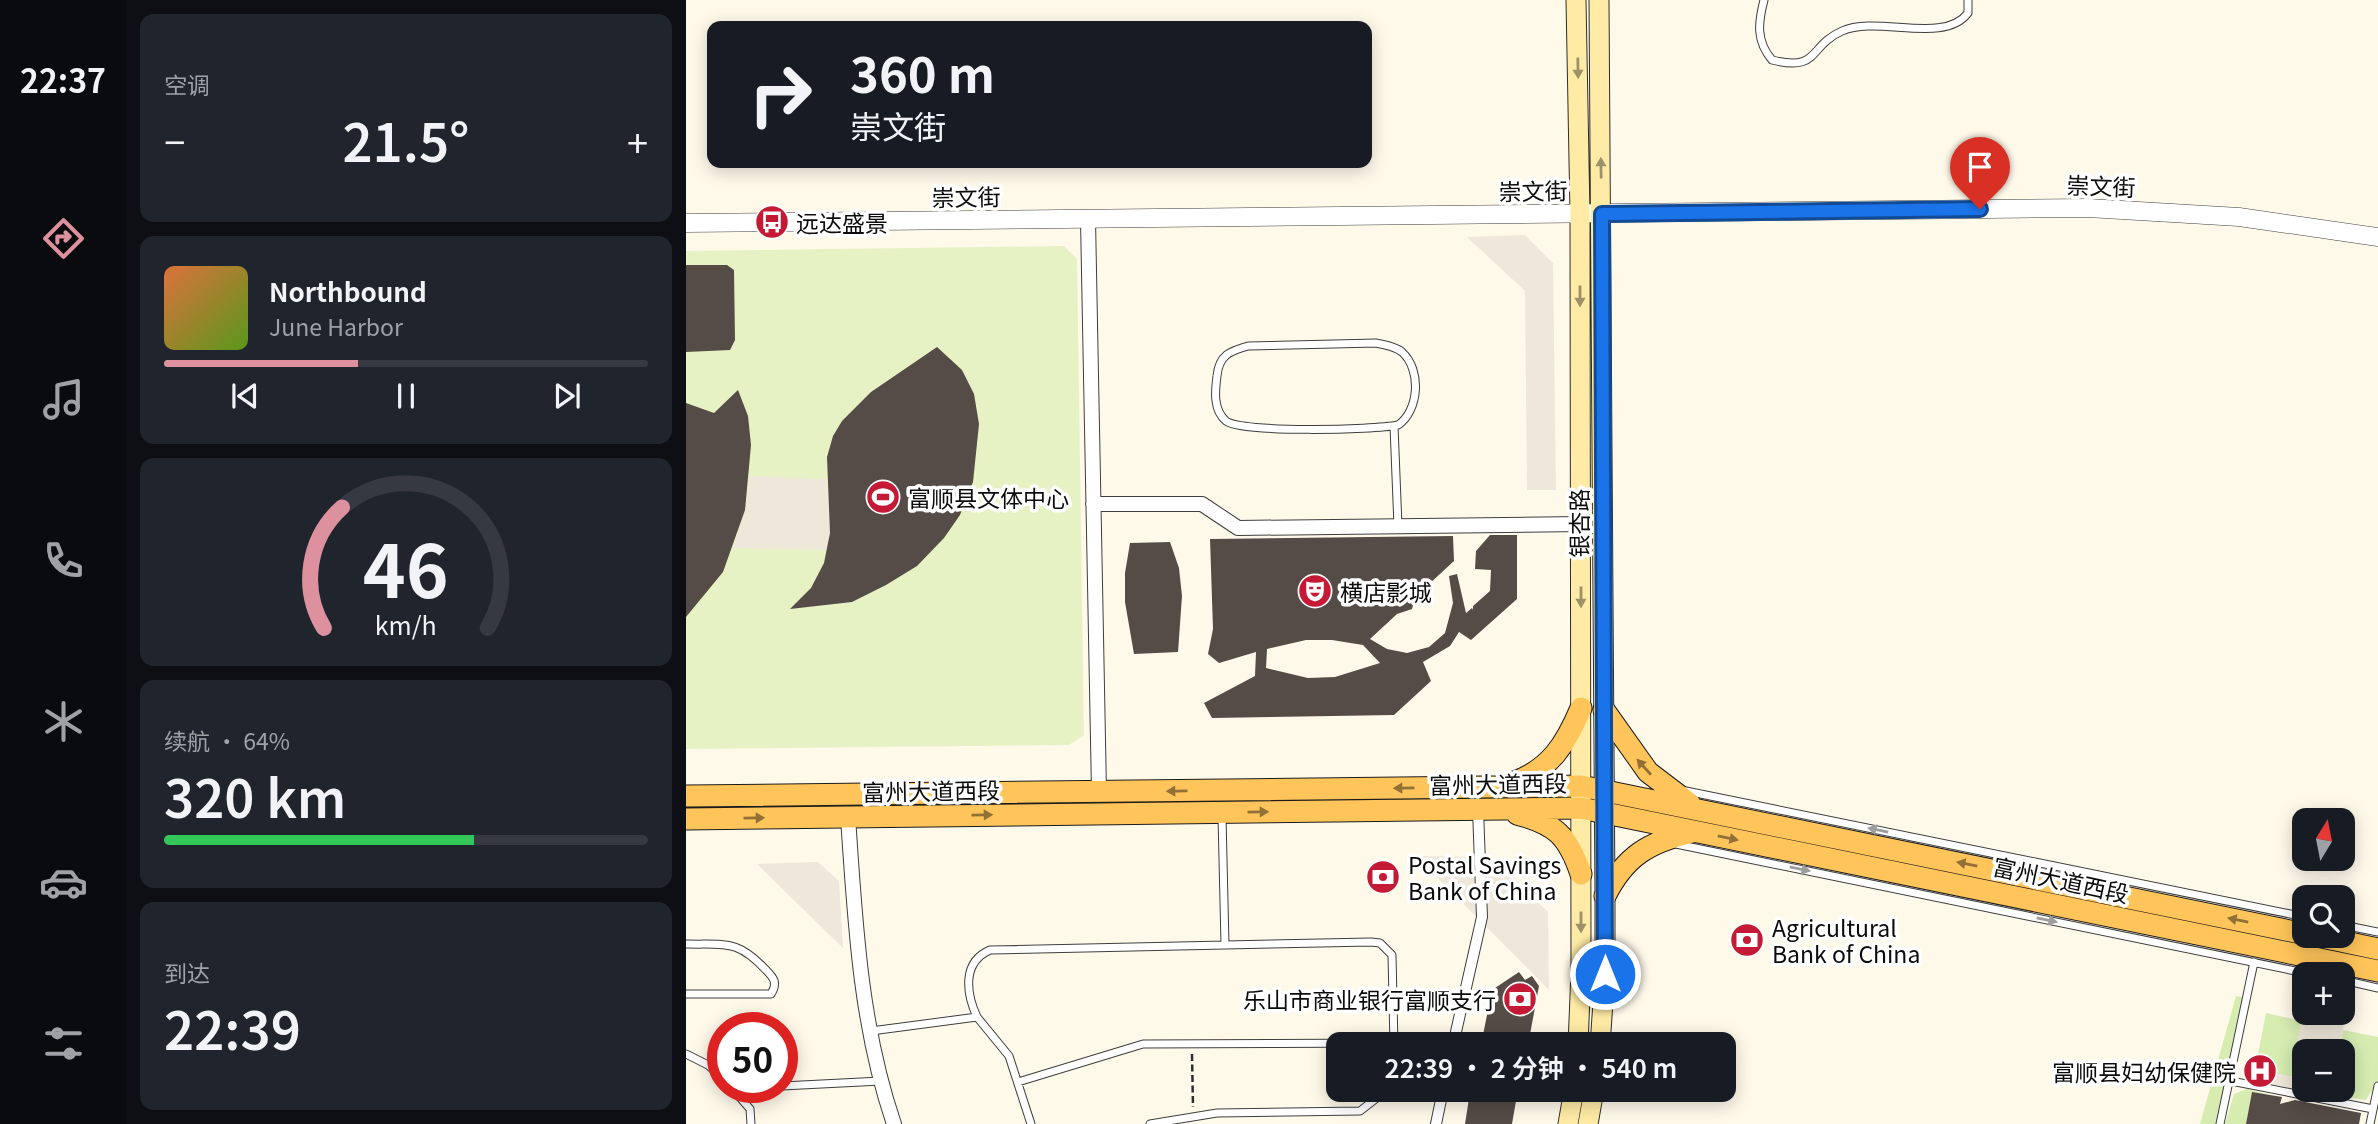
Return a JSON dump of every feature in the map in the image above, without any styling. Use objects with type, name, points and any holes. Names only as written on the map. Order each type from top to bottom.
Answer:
[{"type":"main road","name":"银杏路","points":[[1576,0],[1581,524],[1578,1032]]},
{"type":"main road","name":"银杏路","points":[[1599,0],[1605,896],[1600,1032]]},
{"type":"main road","points":[[1499,787],[1524,778],[1556,756],[1566,743],[1581,708]]},
{"type":"main road","points":[[1604,710],[1633,754],[1665,786],[1697,809]]},
{"type":"main road","name":"富州大道西段","points":[[686,796],[1581,786],[2292,931]]},
{"type":"main road","name":"富州大道西段","points":[[686,818],[1581,808],[2378,971]]},
{"type":"main road","points":[[1502,809],[1532,818],[1563,835],[1572,847],[1581,874]]},
{"type":"main road","points":[[1605,896],[1617,873],[1633,856],[1661,841],[1695,831]]},
{"type":"main road","points":[[2355,944],[2378,949]]},
{"type":"main road","points":[[1568,1124],[1572,1102]]},
{"type":"main road","points":[[1588,1124],[1592,1102]]},
{"type":"street","name":"崇文街","points":[[686,223],[2088,208],[2239,217],[2378,237]]},
{"type":"street","points":[[1088,219],[1099,792]]},
{"type":"street","points":[[1093,504],[1202,504],[1238,528],[1581,524]]},
{"type":"street","points":[[1457,1032],[1482,917],[1478,810]]},
{"type":"street","points":[[848,817],[856,933],[870,1031],[894,1124]]},
{"type":"street","points":[[1436,1124],[1441,1102]]},
{"type":"lane","points":[[1764,0],[1759,31],[1762,48],[1772,60],[1797,64],[1809,60],[1842,30],[1952,27],[1961,22],[1968,13],[1968,0]]},
{"type":"lane","points":[[1376,343],[1399,349],[1412,368],[1414,406],[1408,418],[1394,426],[1238,427],[1227,422],[1215,400],[1220,359],[1230,351],[1248,346],[1376,343]]},
{"type":"lane","points":[[1394,426],[1398,526]]},
{"type":"lane","points":[[1665,786],[2292,914]]},
{"type":"lane","points":[[1222,813],[1225,945]]},
{"type":"lane","points":[[1661,841],[2292,970]]},
{"type":"lane","points":[[2355,927],[2378,932]]},
{"type":"lane","points":[[1031,1124],[1009,1056],[977,1017],[971,1003],[969,973],[980,954],[990,950],[1380,943],[1392,955],[1394,1032]]},
{"type":"lane","points":[[686,944],[733,945],[748,951],[775,979],[775,988],[771,993],[686,994]]},
{"type":"lane","points":[[2220,1124],[2254,962]]},
{"type":"lane","points":[[2355,983],[2378,988]]},
{"type":"lane","points":[[870,1031],[977,1017]]},
{"type":"lane","points":[[1018,1082],[1143,1044],[1326,1044]]},
{"type":"lane","points":[[686,1054],[707,1064]]},
{"type":"lane","points":[[798,1085],[881,1081]]},
{"type":"lane","points":[[2231,1081],[2372,1109]]},
{"type":"lane","points":[[2370,1124],[2378,1086]]},
{"type":"lane","points":[[1150,1124],[1193,1116],[1360,1111],[1372,1102]]},
{"type":"lane","points":[[745,1103],[750,1109],[751,1124]]},
{"type":"path","points":[[1192,1044],[1193,1116]]},
{"type":"green space","name":"富顺县文体中心","points":[[1064,246],[1077,259],[1084,735],[1069,745],[686,749],[686,251]]},
{"type":"green space","points":[[2236,996],[2242,997],[2242,1003],[2216,1124],[2200,1124]]},
{"type":"green space","points":[[2266,1013],[2292,1019],[2292,1025],[2301,1025],[2299,1039],[2292,1039],[2292,1077],[2255,1069]]},
{"type":"green space","points":[[2343,1030],[2378,1037],[2378,1080],[2366,1100],[2355,1098],[2355,1039],[2341,1039]]},
{"type":"green space","points":[[2247,1089],[2270,1095],[2252,1092],[2246,1124],[2225,1124],[2234,1094]]},
{"type":"shaded area","points":[[1525,235],[1553,263],[1556,490],[1527,490],[1525,291],[1467,237]]},
{"type":"shaded area","points":[[750,476],[827,479],[830,533],[827,550],[733,548],[745,510]]},
{"type":"shaded area","points":[[1416,856],[1493,857],[1548,912],[1549,990]]},
{"type":"shaded area","points":[[818,862],[839,881],[843,948],[757,864]]},
{"type":"shaded area","points":[[2301,1025],[2344,1025],[2341,1039],[2298,1039]]},
{"type":"shaded area","points":[[2274,1073],[2292,1077],[2292,1088],[2271,1084]]},
{"type":"building","points":[[686,265],[727,265],[734,270],[735,340],[730,350],[686,352]]},
{"type":"building","points":[[937,347],[962,370],[974,394],[979,424],[973,482],[960,515],[944,538],[917,566],[886,585],[852,602],[790,609],[811,588],[824,563],[830,533],[827,457],[833,436],[842,421],[871,392]]},
{"type":"building","points":[[738,390],[748,416],[751,445],[745,510],[723,572],[686,617],[686,403],[714,413]]},
{"type":"building","points":[[1490,535],[1517,535],[1517,599],[1471,640],[1459,632],[1450,646],[1423,662],[1431,681],[1394,715],[1212,718],[1204,703],[1255,676],[1256,652],[1219,663],[1208,654],[1213,629],[1210,539],[1453,536],[1454,561],[1415,597],[1412,609],[1397,614],[1370,639],[1387,649],[1407,653],[1429,647],[1445,633],[1453,603],[1449,576],[1457,574],[1466,613],[1472,608],[1473,610],[1473,606],[1490,591],[1491,570],[1475,569],[1476,551]],"holes":[[[1306,640],[1332,640],[1363,645],[1380,663],[1335,677],[1308,678],[1266,668],[1267,649]]]},
{"type":"building","points":[[1170,542],[1179,568],[1182,596],[1178,652],[1134,654],[1125,602],[1125,573],[1130,543]]},
{"type":"building","points":[[1519,972],[1525,980],[1532,976],[1539,986],[1530,1032],[1484,1032],[1492,990]]},
{"type":"building","points":[[2252,1092],[2282,1097],[2280,1104],[2292,1101],[2305,1102],[2361,1113],[2359,1124],[2246,1124]]},
{"type":"building","points":[[1468,1102],[1516,1102],[1512,1124],[1465,1124]]},
{"type":"place","name":"远达盛景","points":[[772,222]]},
{"type":"place","name":"富顺县文体中心","points":[[883,497]]},
{"type":"place","name":"横店影城","points":[[1315,591]]},
{"type":"place","name":"Postal Savings Bank of China","points":[[1383,877]]},
{"type":"place","name":"Agricultural Bank of China","points":[[1747,940]]},
{"type":"place","name":"乐山市商业银行富顺支行","points":[[1520,999]]},
{"type":"place","name":"富顺县妇幼保健院","points":[[2260,1071]]},
{"type":"route","points":[[1605,974],[1602,214],[1980,209]]}]
